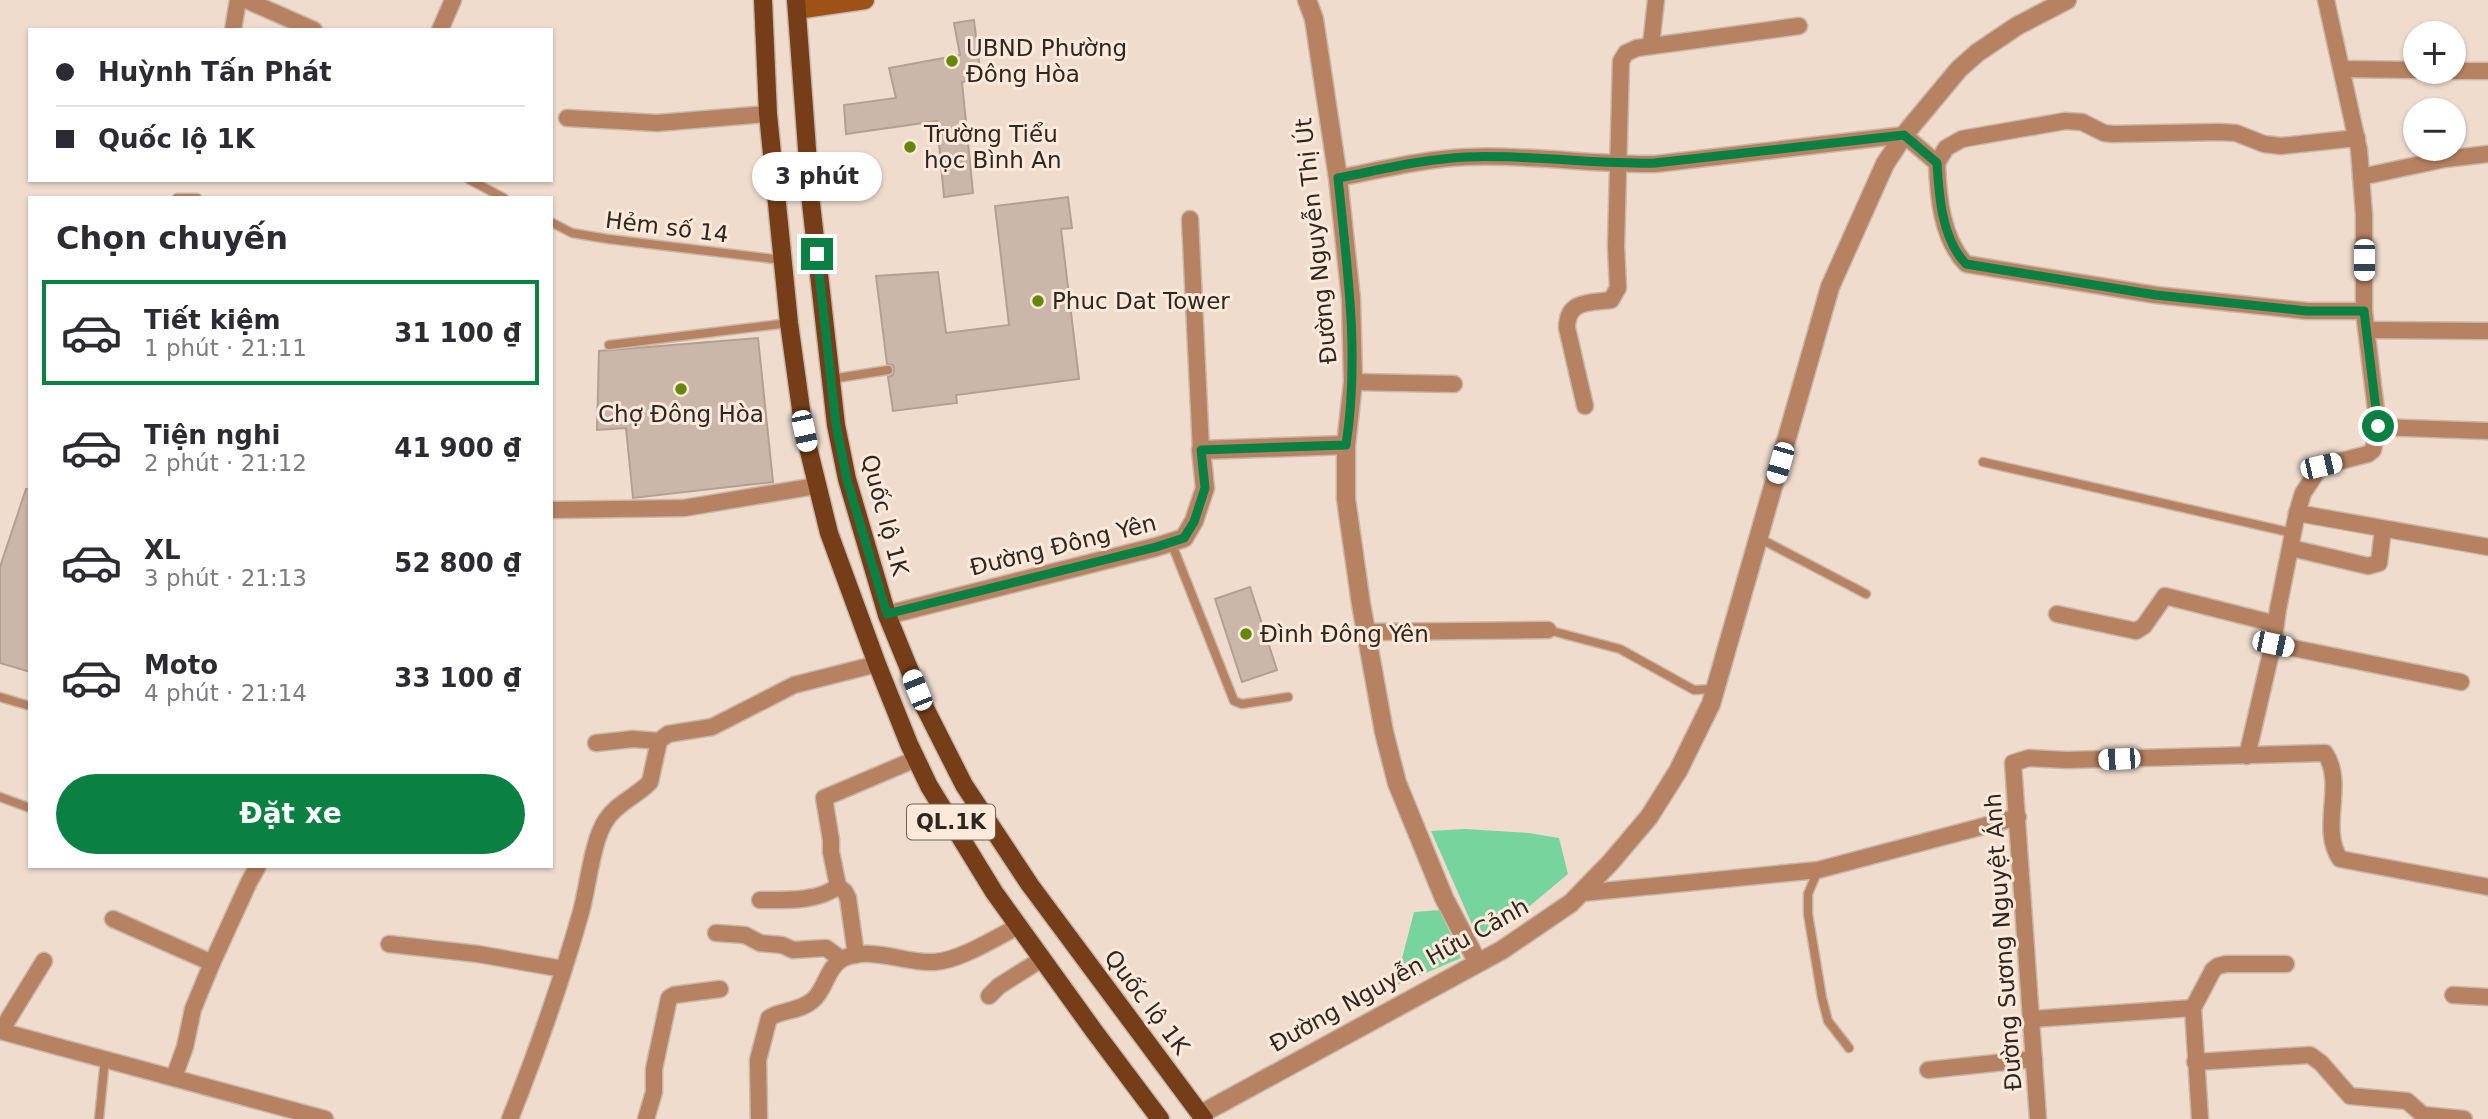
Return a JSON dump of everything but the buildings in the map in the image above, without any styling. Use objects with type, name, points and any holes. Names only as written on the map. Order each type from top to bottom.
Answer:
[{"type":"main road","points":[[764,7],[865,0]]},
{"type":"main road","name":"Quốc lộ 1K","points":[[796,5],[811,203],[836,425],[847,480],[887,614],[945,752],[971,795],[1031,885],[1202,1117]]},
{"type":"main road","name":"QL.1K","points":[[764,7],[768,114],[789,323],[804,431],[829,533],[877,664],[929,786],[987,880],[1160,1119]]},
{"type":"main road","points":[[816,486],[847,480]]},
{"type":"street","points":[[233,28],[238,0]]},
{"type":"street","points":[[246,0],[309,28]]},
{"type":"street","points":[[441,28],[453,0]]},
{"type":"street","name":"Đường Nguyễn Thị Út","points":[[1307,0],[1314,19],[1338,178],[1351,299],[1353,382],[1346,445],[1346,499],[1366,632],[1384,732],[1397,783],[1444,898],[1477,961]]},
{"type":"street","points":[[1651,45],[1656,0]]},
{"type":"street","name":"Đường Nguyễn Hữu Cảnh","points":[[1202,1117],[1477,961],[1502,950],[1571,903],[1649,817],[1678,771],[1712,704],[1830,286],[1885,164],[1904,135],[1959,69],[1977,53],[2017,26],[2067,0]]},
{"type":"street","points":[[2326,0],[2357,138],[2364,215],[2364,311],[2378,426],[2373,450],[2368,454],[2321,466],[2303,493],[2273,644],[2247,756],[2325,754],[2333,766],[2332,847],[2340,859],[2488,887]]},
{"type":"street","points":[[1585,406],[1567,328],[1567,317],[1582,304],[1611,300],[1618,288],[1621,61],[1626,53],[1651,45],[1799,26]]},
{"type":"street","points":[[2342,69],[2403,70]]},
{"type":"street","points":[[2466,71],[2488,71]]},
{"type":"street","points":[[567,118],[657,123],[768,114]]},
{"type":"street","points":[[2357,138],[2281,146],[2219,132],[2104,133],[2082,122],[2065,121],[1962,139],[1946,148],[1937,163],[1940,198],[1950,240],[1955,253],[1966,264],[2156,295],[2307,311],[2364,311]]},
{"type":"street","points":[[1338,178],[1410,164],[1466,157],[1520,157],[1618,164],[1655,163],[1904,135],[1937,163]]},
{"type":"street","points":[[2361,177],[2445,159],[2488,154]]},
{"type":"street","points":[[1190,219],[1201,450],[1346,445]]},
{"type":"street","points":[[2368,330],[2488,331]]},
{"type":"street","points":[[1353,382],[1454,384]]},
{"type":"street","points":[[2378,426],[2488,431]]},
{"type":"street","name":"Đường Đông Yên","points":[[887,614],[1184,538],[1194,522],[1205,488],[1201,450]]},
{"type":"street","points":[[553,510],[684,508],[816,486]]},
{"type":"street","points":[[2297,513],[2488,547]]},
{"type":"street","points":[[2292,540],[2374,566],[2379,563],[2383,529]]},
{"type":"street","points":[[2057,614],[2136,631],[2144,626],[2162,599],[2170,596],[2276,624]]},
{"type":"street","points":[[1366,632],[1548,630]]},
{"type":"street","points":[[2273,644],[2461,682]]},
{"type":"street","points":[[510,1119],[545,1030],[582,910],[605,821],[617,807],[643,790],[650,782],[659,741],[668,734],[700,730],[731,719],[793,685],[877,664]]},
{"type":"street","points":[[596,743],[633,739],[659,741]]},
{"type":"street","name":"Đường Sương Nguyệt Ánh","points":[[2038,1119],[2013,763],[2029,758],[2067,760],[2247,756]]},
{"type":"street","points":[[848,957],[848,898],[838,886],[824,798],[916,759]]},
{"type":"street","points":[[1581,893],[1818,870],[2018,817]]},
{"type":"street","points":[[174,1077],[185,1048],[193,1009],[253,868]]},
{"type":"street","points":[[760,900],[796,899],[825,894],[838,886]]},
{"type":"street","points":[[113,919],[212,962]]},
{"type":"street","points":[[716,933],[745,934],[760,943],[782,945],[793,950],[826,948],[848,957],[883,955],[937,962],[966,953],[1019,926]]},
{"type":"street","points":[[389,944],[478,954],[563,969]]},
{"type":"street","points":[[759,1119],[758,1059],[769,1018],[777,1013],[807,1005],[816,998],[831,970],[848,957]]},
{"type":"street","points":[[989,996],[999,986],[1042,959]]},
{"type":"street","points":[[44,961],[1,1031],[325,1119]]},
{"type":"street","points":[[2200,1119],[2193,1008],[2213,970],[2218,965],[2286,964]]},
{"type":"street","points":[[646,1119],[654,1093],[654,1069],[669,998],[720,989]]},
{"type":"street","points":[[2453,995],[2488,996]]},
{"type":"street","points":[[2031,1019],[2193,1008]]},
{"type":"street","points":[[2195,1062],[2310,1055],[2321,1063],[2350,1096],[2407,1101],[2423,1115],[2464,1119]]},
{"type":"street","points":[[1928,1070],[2034,1059]]},
{"type":"lane","points":[[474,182],[500,196]]},
{"type":"lane","name":"Hẻm số 14","points":[[553,223],[572,233],[596,237],[782,260]]},
{"type":"lane","points":[[609,345],[789,323]]},
{"type":"lane","points":[[831,379],[888,370]]},
{"type":"lane","points":[[1983,462],[2292,540]]},
{"type":"lane","points":[[1759,538],[1866,594]]},
{"type":"lane","points":[[1171,542],[1234,701],[1242,704],[1288,697]]},
{"type":"lane","points":[[1548,630],[1620,649],[1694,690],[1716,688]]},
{"type":"lane","points":[[0,697],[28,705]]},
{"type":"lane","points":[[0,797],[28,807]]},
{"type":"lane","points":[[1818,870],[1808,894],[1808,914],[1822,998],[1828,1021],[1849,1048]]},
{"type":"lane","points":[[99,1119],[105,1059]]},
{"type":"green space","points":[[1465,829],[1529,833],[1559,838],[1568,874],[1520,914],[1478,938],[1431,831]]},
{"type":"green space","points":[[1440,910],[1461,958],[1395,986],[1414,912]]},
{"type":"place","name":"UBND Phường Đông Hòa","points":[[952,61]]},
{"type":"place","name":"Trường Tiểu học Bình An","points":[[910,147]]},
{"type":"place","name":"Phuc Dat Tower","points":[[1038,301]]},
{"type":"place","name":"Chợ Đông Hòa","points":[[681,389]]},
{"type":"place","name":"Đình Đông Yên","points":[[1246,634]]},
{"type":"route","points":[[817,254],[836,425],[847,480],[887,614],[1184,538],[1194,522],[1205,488],[1201,450],[1346,445],[1352,408],[1353,354],[1351,299],[1338,178],[1424,162],[1466,157],[1520,157],[1618,164],[1655,163],[1904,135],[1937,163],[1940,198],[1950,240],[1955,253],[1966,264],[2156,295],[2307,311],[2364,311],[2378,426]]}]
